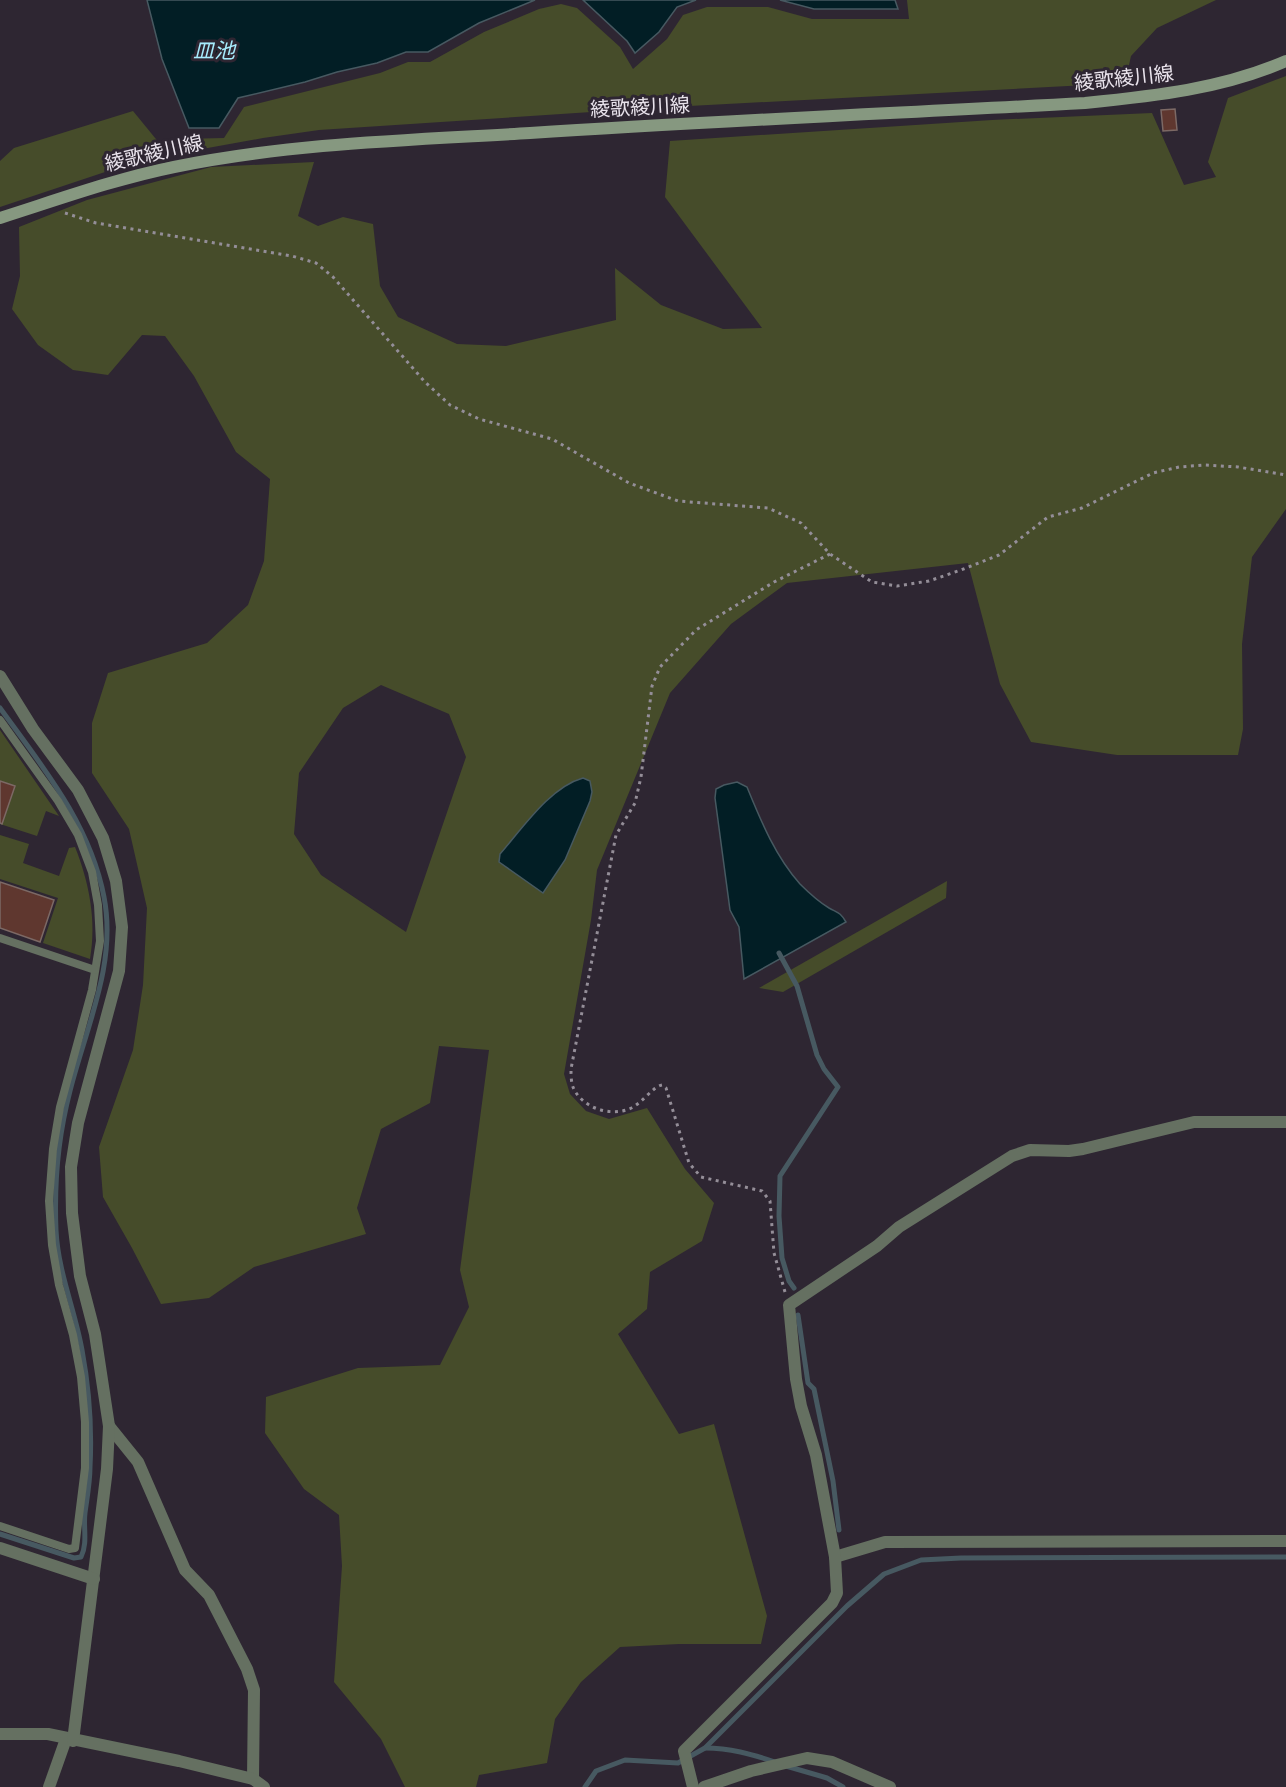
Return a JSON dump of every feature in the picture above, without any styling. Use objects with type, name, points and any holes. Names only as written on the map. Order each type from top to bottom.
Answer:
[{"type":"main road","name":"綾歌綾川線","points":[[0,218],[106,184],[171,167],[272,151],[327,145],[592,129],[1085,103],[1193,90],[1231,81],[1286,61]]},
{"type":"street","points":[[0,676],[33,729],[78,790],[103,838],[116,881],[122,927],[119,971],[78,1123],[71,1167],[72,1214],[80,1276],[95,1334],[109,1426],[107,1469],[94,1579],[70,1740],[49,1787]]},
{"type":"street","points":[[693,1787],[684,1751],[832,1603],[837,1593],[835,1557],[816,1455],[801,1406],[796,1379],[789,1305],[877,1246],[899,1227],[1012,1156],[1030,1150],[1083,1149],[1194,1122],[1286,1122]]},
{"type":"street","points":[[109,1426],[138,1462],[185,1570],[209,1595],[247,1670],[254,1690],[253,1779]]},
{"type":"street","points":[[835,1557],[885,1542],[1286,1541]]},
{"type":"street","points":[[0,1548],[94,1579]]},
{"type":"street","points":[[0,1734],[48,1734],[253,1779],[264,1787]]},
{"type":"street","points":[[704,1787],[751,1771],[807,1758],[832,1762],[890,1787]]},
{"type":"lane","points":[[0,720],[78,835],[92,872],[98,905],[100,941],[92,990],[60,1107],[53,1149],[49,1201],[52,1245],[81,1377],[85,1422],[85,1468],[75,1548],[69,1549],[0,1526]]},
{"type":"lane","points":[[0,938],[95,970]]},
{"type":"path","points":[[49,202],[65,213],[96,223],[292,256],[316,263],[333,278],[425,382],[450,405],[479,419],[552,439],[629,483],[678,501],[768,508],[801,523],[830,554],[872,582],[897,586],[929,581],[999,555],[1048,518],[1082,508],[1153,473],[1179,467],[1205,465],[1238,467],[1286,475]]},
{"type":"path","points":[[789,1305],[774,1253],[770,1201],[762,1191],[700,1177],[689,1163],[669,1094],[662,1085],[656,1086],[646,1098],[628,1110],[605,1111],[585,1103],[573,1087],[571,1069],[616,835],[635,803],[641,777],[652,686],[660,667],[696,630],[774,582],[830,554]]},
{"type":"green space","points":[[907,0],[1216,0],[1157,28],[1131,56],[1125,83],[652,108],[319,130],[180,153],[182,139],[224,138],[244,107],[380,73],[408,62],[430,62],[484,32],[539,9],[561,4],[577,8],[620,47],[633,69],[667,39],[683,15],[707,7],[768,7],[812,19],[909,19]]},
{"type":"green space","points":[[1286,76],[1286,509],[1252,557],[1242,644],[1243,729],[1238,755],[1117,755],[1031,742],[1000,684],[968,563],[787,583],[731,624],[670,693],[597,870],[591,920],[564,1074],[570,1094],[586,1111],[609,1119],[647,1108],[685,1169],[714,1203],[702,1241],[650,1272],[647,1309],[618,1334],[679,1434],[714,1424],[767,1616],[761,1644],[620,1647],[581,1682],[555,1719],[547,1763],[479,1775],[476,1787],[405,1787],[381,1739],[334,1682],[342,1566],[339,1515],[304,1489],[265,1433],[266,1397],[358,1368],[440,1365],[469,1307],[460,1270],[489,1050],[439,1046],[430,1103],[381,1129],[357,1208],[366,1234],[254,1267],[209,1298],[161,1304],[103,1197],[99,1147],[133,1050],[143,985],[147,908],[129,829],[92,773],[92,723],[108,673],[207,643],[248,605],[264,561],[270,479],[236,452],[194,376],[165,336],[142,335],[108,375],[73,370],[38,345],[12,309],[20,276],[19,227],[87,200],[211,167],[314,162],[298,216],[318,226],[343,217],[373,224],[380,286],[398,317],[457,344],[506,346],[616,320],[615,268],[661,305],[723,329],[762,328],[665,197],[670,141],[992,120],[1152,113],[1184,185],[1216,177],[1208,162],[1228,98]],"holes":[[[381,685],[449,714],[466,757],[406,932],[321,875],[294,834],[299,773],[343,708]]]},
{"type":"green space","points":[[133,111],[160,144],[150,157],[0,207],[0,161],[14,148]]},
{"type":"green space","points":[[0,730],[59,816],[46,811],[37,836],[0,824]]},
{"type":"green space","points":[[0,835],[29,844],[23,863],[59,876],[69,848],[75,847],[88,888],[92,916],[90,959],[43,943],[58,898],[0,879]]},
{"type":"green space","points":[[947,881],[946,898],[783,992],[759,988]]},
{"type":"water","name":"皿池","points":[[147,0],[535,0],[479,23],[428,52],[406,52],[377,63],[238,98],[219,128],[189,128],[162,59]]},
{"type":"water","points":[[583,0],[696,0],[677,7],[659,32],[635,53],[627,41]]},
{"type":"water","points":[[780,0],[895,0],[898,9],[814,9]]},
{"type":"water","points":[[583,778],[590,781],[592,792],[590,801],[565,860],[543,893],[499,862],[500,854],[548,799],[559,790]]},
{"type":"water","points":[[737,782],[747,787],[769,838],[791,873],[810,894],[840,914],[846,922],[744,979],[739,927],[730,910],[715,798],[716,789]]},
{"type":"building","points":[[1175,109],[1177,130],[1163,131],[1161,110]]},
{"type":"building","points":[[0,781],[15,786],[2,824],[0,823]]},
{"type":"building","points":[[0,882],[54,900],[40,942],[0,928]]},
{"type":"waterway","points":[[0,708],[48,774],[76,820],[97,870],[107,922],[106,947],[98,995],[62,1126],[56,1195],[57,1246],[82,1350],[89,1408],[90,1473],[83,1552],[81,1557],[74,1558],[0,1534]]},
{"type":"waterway","points":[[779,953],[797,986],[817,1055],[824,1069],[838,1087],[780,1176],[779,1216],[782,1258],[789,1281],[794,1288]]},
{"type":"waterway","points":[[798,1315],[808,1383],[814,1389],[833,1481],[839,1530]]},
{"type":"waterway","points":[[585,1787],[596,1771],[625,1760],[678,1763],[705,1748],[847,1606],[884,1574],[921,1560],[1286,1557]]},
{"type":"waterway","points":[[705,1748],[740,1752],[775,1762]]},
{"type":"waterway","points":[[786,1766],[827,1778],[843,1787]]}]
